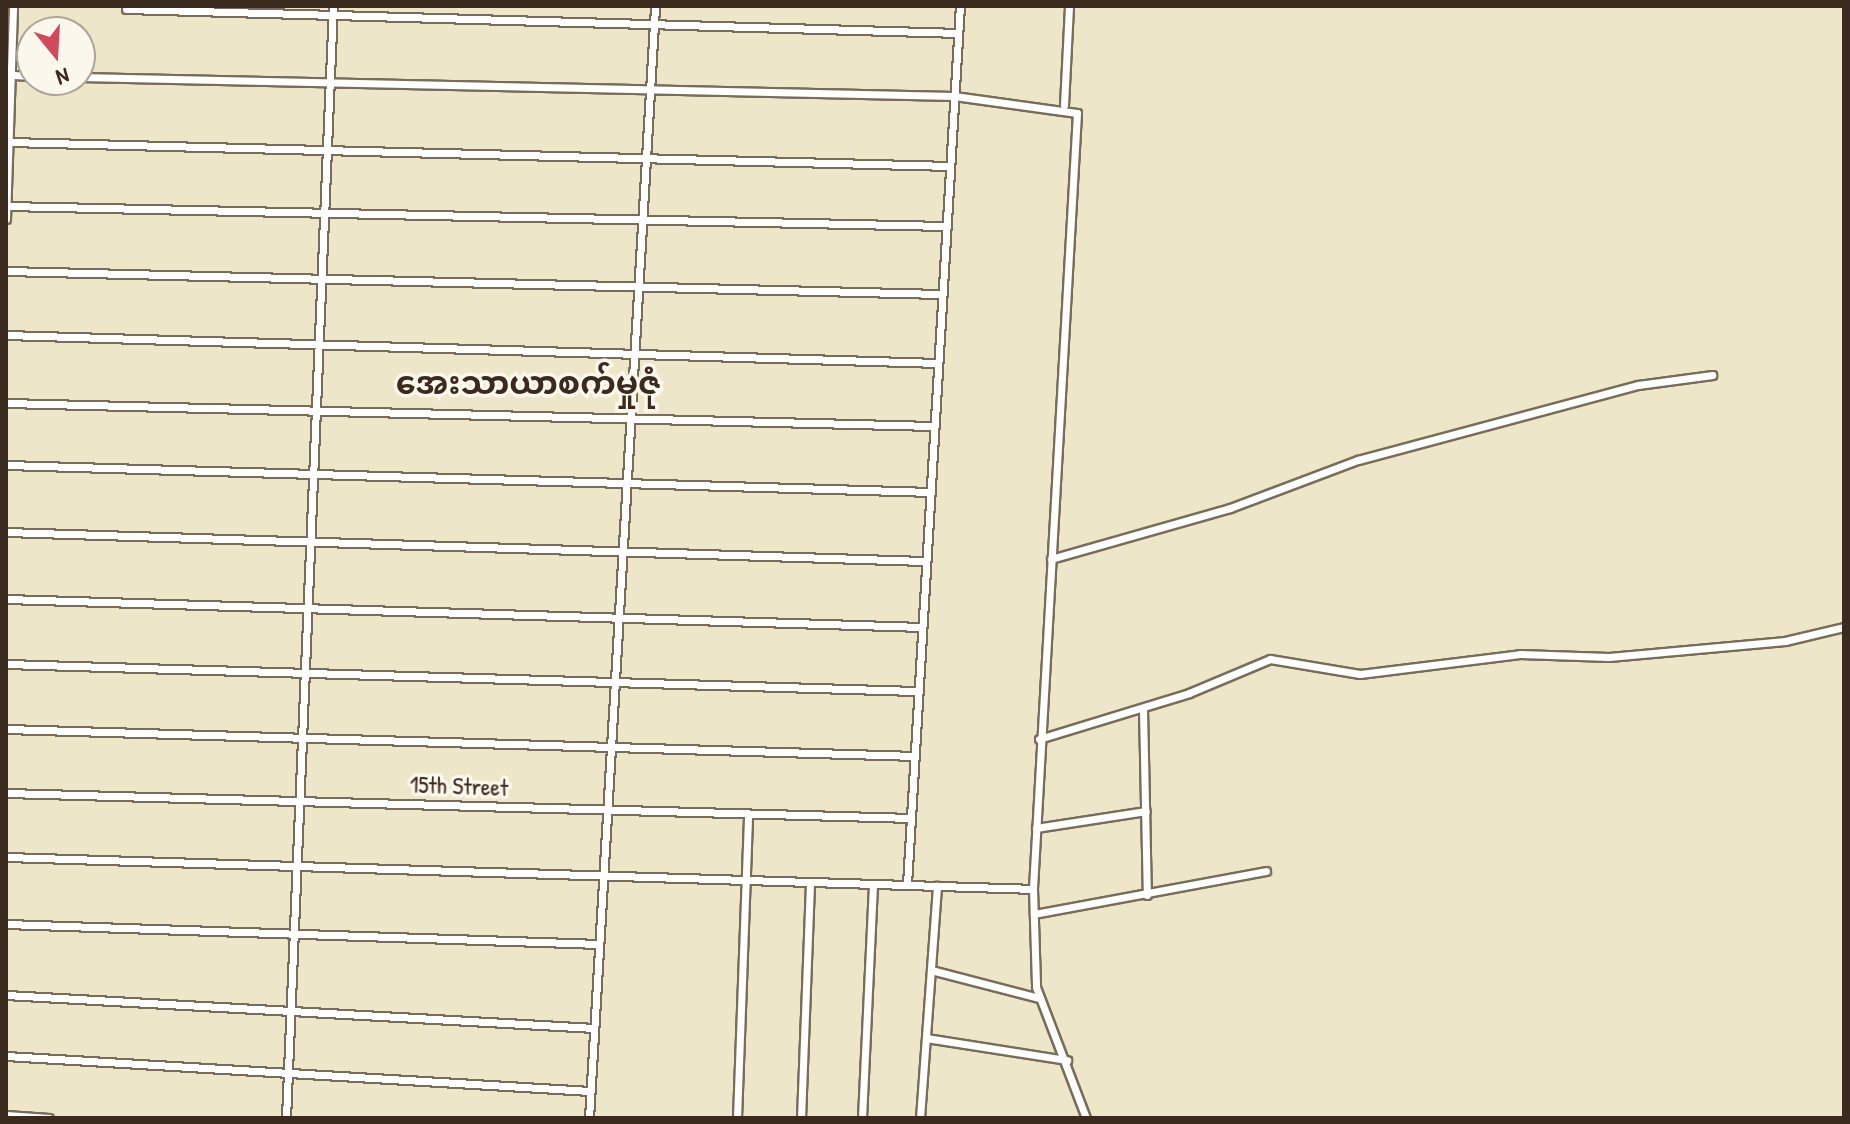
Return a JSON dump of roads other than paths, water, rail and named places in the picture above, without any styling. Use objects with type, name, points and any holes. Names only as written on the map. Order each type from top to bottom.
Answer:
[{"type":"street","points":[[6,219],[13,6]]},
{"type":"street","points":[[286,1118],[297,738],[303,670],[302,608],[333,6]]},
{"type":"street","points":[[589,1118],[655,6]]},
{"type":"street","points":[[907,884],[960,6]]},
{"type":"street","points":[[1064,105],[1069,6]]},
{"type":"street","points":[[126,9],[958,33]]},
{"type":"street","points":[[96,78],[329,85],[954,96],[1064,105],[1077,113],[1039,739],[1033,889],[1039,998],[1067,1060],[1086,1118]]},
{"type":"street","points":[[9,142],[950,166]]},
{"type":"street","points":[[6,206],[644,224],[946,226]]},
{"type":"street","points":[[6,271],[942,294]]},
{"type":"street","points":[[6,335],[938,363]]},
{"type":"street","points":[[1051,559],[1230,508],[1358,460],[1638,385],[1712,375]]},
{"type":"street","points":[[6,403],[312,407],[934,426]]},
{"type":"street","points":[[6,465],[930,492]]},
{"type":"street","points":[[6,532],[926,561]]},
{"type":"street","points":[[6,599],[922,627]]},
{"type":"street","points":[[1039,739],[1143,709],[1270,659],[1360,674],[1520,654],[1609,657],[1785,641],[1844,627]]},
{"type":"street","points":[[6,664],[303,670],[918,691]]},
{"type":"street","points":[[1143,709],[1147,895]]},
{"type":"street","points":[[6,729],[914,756]]},
{"type":"street","name":"15th Street","points":[[6,793],[910,818]]},
{"type":"street","points":[[1036,828],[1146,811]]},
{"type":"street","points":[[737,1118],[748,814]]},
{"type":"street","points":[[6,857],[1033,889]]},
{"type":"street","points":[[1034,914],[1266,871]]},
{"type":"street","points":[[801,1118],[810,882]]},
{"type":"street","points":[[862,1118],[873,884]]},
{"type":"street","points":[[920,1118],[937,886]]},
{"type":"street","points":[[6,924],[598,944]]},
{"type":"street","points":[[931,970],[1039,998]]},
{"type":"street","points":[[6,995],[594,1028]]},
{"type":"street","points":[[926,1038],[1067,1060]]},
{"type":"street","points":[[6,1056],[590,1091]]},
{"type":"street","points":[[6,1115],[49,1118]]},
{"type":"district","name":"အေးသာယာစက်မှုဇုံ","points":[[528,383]]}]
